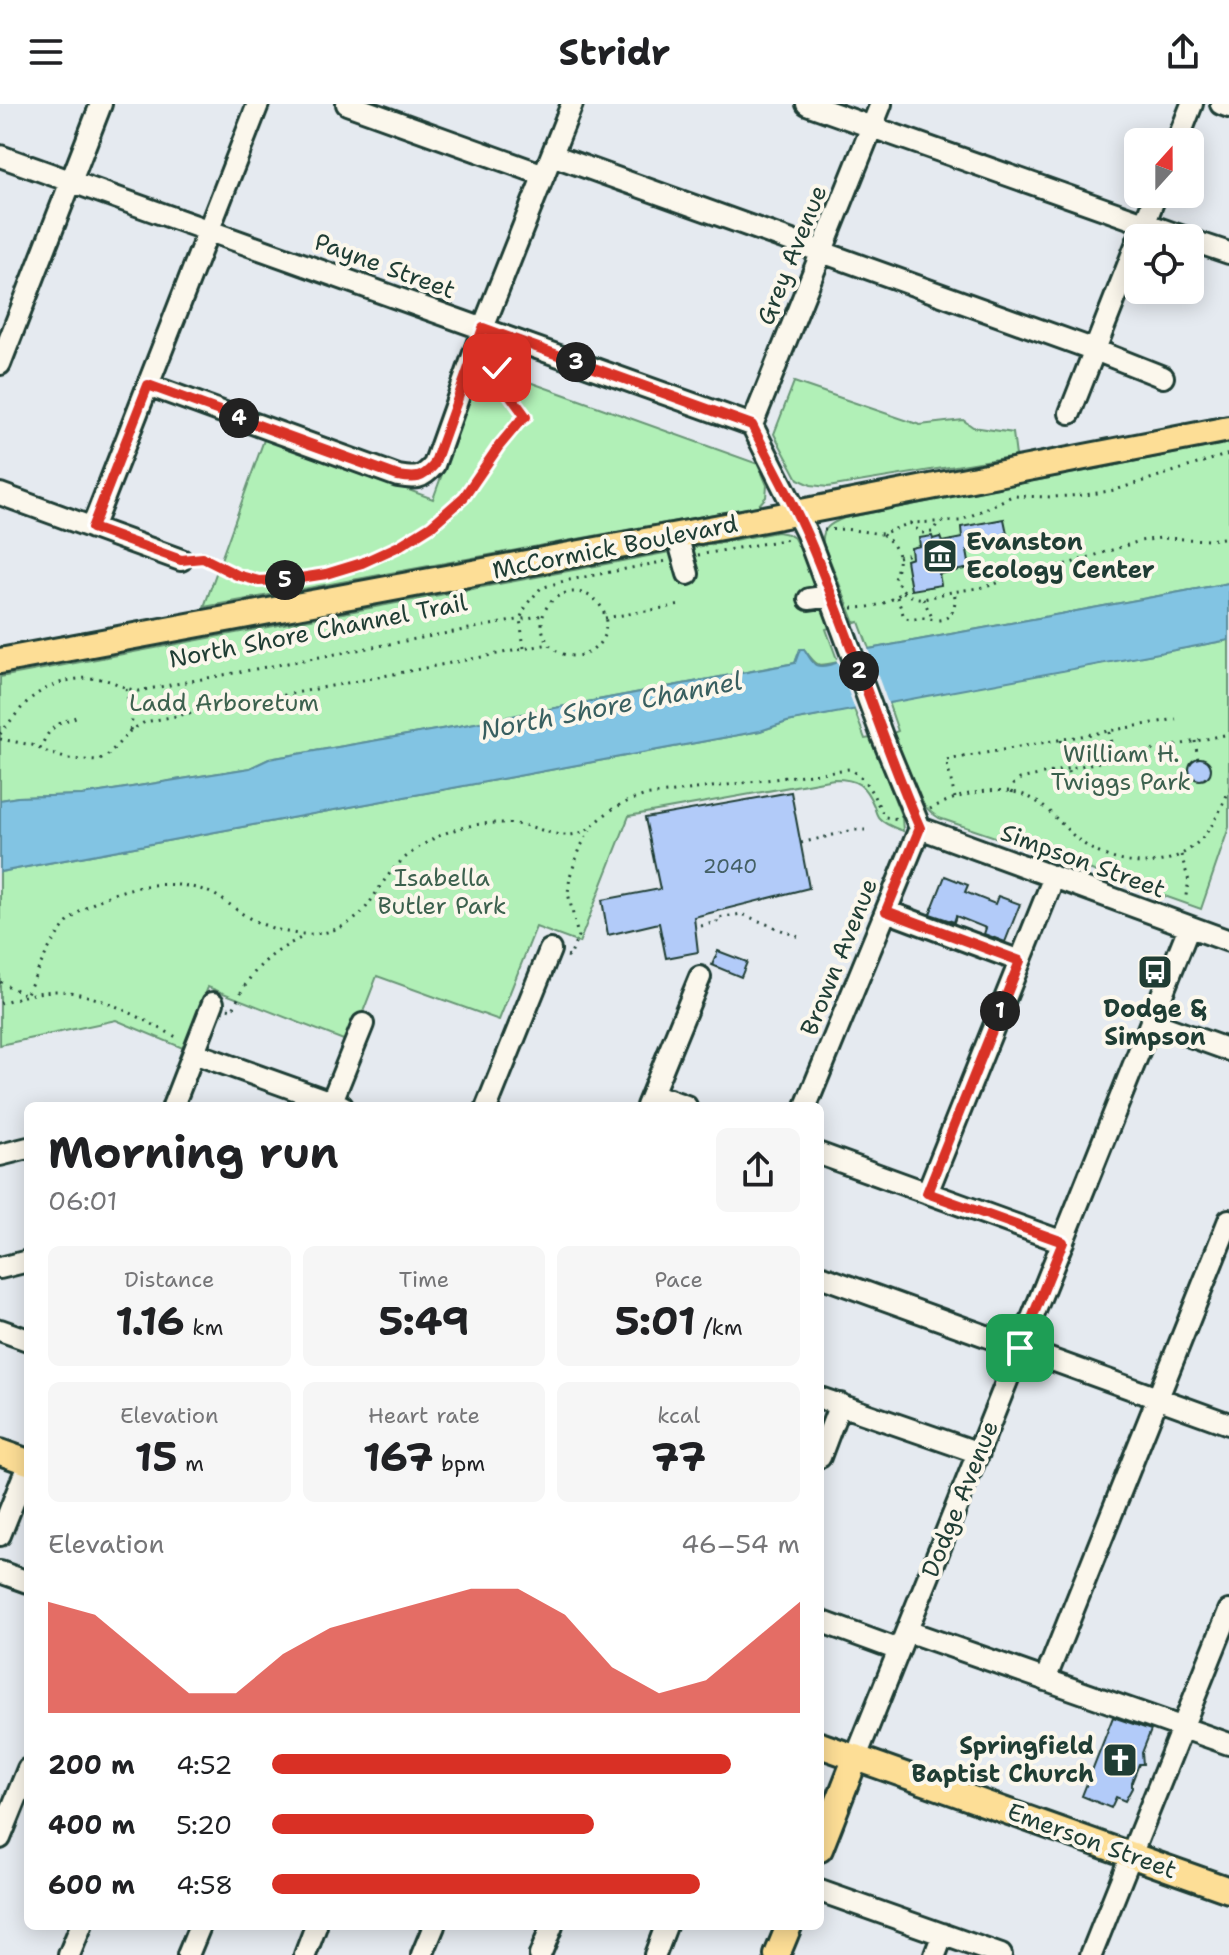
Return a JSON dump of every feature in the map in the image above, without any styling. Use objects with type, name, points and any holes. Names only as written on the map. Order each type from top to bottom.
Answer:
[{"type":"main road","name":"McCormick Boulevard","points":[[0,661],[683,556],[796,513],[1229,429]]},
{"type":"main road","points":[[0,1452],[24,1462]]},
{"type":"main road","name":"Emerson Street","points":[[824,1746],[1229,1890]]},
{"type":"main road","name":"Dodge Avenue","points":[[824,1839],[856,1757]]},
{"type":"main road","points":[[777,1955],[787,1930]]},
{"type":"street","points":[[0,364],[101,104]]},
{"type":"street","points":[[92,528],[258,104]]},
{"type":"street","points":[[347,104],[544,175]]},
{"type":"street","points":[[148,385],[383,471],[413,479],[426,475],[434,465],[483,328],[572,104]]},
{"type":"street","points":[[807,104],[1124,228]]},
{"type":"street","name":"Grey Avenue","points":[[752,425],[881,104]]},
{"type":"street","points":[[1183,128],[1192,104]]},
{"type":"street","points":[[1221,104],[1229,107]]},
{"type":"street","points":[[552,155],[1163,377]]},
{"type":"street","name":"Payne Street","points":[[0,156],[752,425]]},
{"type":"street","points":[[1204,244],[1229,253]]},
{"type":"street","points":[[1070,413],[1124,275]]},
{"type":"street","points":[[752,425],[807,534],[830,596],[847,617],[882,736],[920,828]]},
{"type":"street","points":[[0,494],[181,560]]},
{"type":"street","points":[[809,599],[830,596]]},
{"type":"street","name":"Simpson Street","points":[[920,828],[1229,941]]},
{"type":"street","name":"Brown Avenue","points":[[808,1102],[920,828]]},
{"type":"street","points":[[927,1193],[1054,877]]},
{"type":"street","points":[[886,911],[1020,961]]},
{"type":"street","name":"Dodge Avenue","points":[[856,1757],[1189,927]]},
{"type":"street","points":[[489,1102],[550,950]]},
{"type":"street","points":[[650,1100],[700,977]]},
{"type":"street","points":[[175,1102],[213,1003]]},
{"type":"street","points":[[1151,1022],[1229,1050]]},
{"type":"street","points":[[335,1102],[363,1024]]},
{"type":"street","points":[[194,1053],[326,1102]]},
{"type":"street","points":[[0,1155],[24,1149]]},
{"type":"street","points":[[824,1155],[1063,1242]]},
{"type":"street","points":[[1045,1680],[1229,1220]]},
{"type":"street","points":[[0,1268],[24,1262]]},
{"type":"street","points":[[824,1277],[1229,1424]]},
{"type":"street","points":[[0,1330],[24,1339]]},
{"type":"street","points":[[824,1399],[979,1453]]},
{"type":"street","points":[[824,1446],[840,1404]]},
{"type":"street","points":[[0,1535],[24,1474]]},
{"type":"street","points":[[0,1572],[24,1581]]},
{"type":"street","points":[[1091,1955],[1229,1611]]},
{"type":"street","points":[[824,1622],[1045,1680],[1229,1744]]},
{"type":"street","points":[[0,1838],[24,1779]]},
{"type":"street","points":[[824,1892],[1001,1955]]},
{"type":"street","points":[[69,1955],[79,1930]]},
{"type":"street","points":[[188,1955],[198,1930]]},
{"type":"street","points":[[305,1955],[314,1930]]},
{"type":"street","points":[[422,1955],[432,1930]]},
{"type":"street","points":[[540,1955],[550,1930]]},
{"type":"street","points":[[655,1955],[664,1930]]},
{"type":"street","points":[[935,1955],[943,1934]]},
{"type":"path","points":[[181,560],[203,558],[237,575],[259,581],[294,579],[326,574],[362,563],[399,546],[431,526],[464,497],[499,446],[526,417],[501,380],[496,362]]},
{"type":"path","points":[[824,530],[845,529],[882,534],[910,523],[960,521],[1012,496],[1053,497],[1115,490],[1229,454]]},
{"type":"path","points":[[910,523],[921,533],[933,532],[937,523]]},
{"type":"path","points":[[882,534],[893,543],[898,557],[894,579],[903,592],[923,599],[993,585],[1012,576],[1071,563],[1140,541],[1229,537]]},
{"type":"path","points":[[524,648],[520,619],[527,604],[541,588],[683,556],[793,538]]},
{"type":"path","points":[[898,557],[912,554]]},
{"type":"path","points":[[897,597],[904,617],[910,620],[939,620],[948,618],[954,609],[954,591]]},
{"type":"path","points":[[847,617],[903,592]]},
{"type":"path","points":[[565,594],[586,595],[595,600],[605,618],[602,639],[596,647],[577,656],[557,651],[549,644],[542,625],[548,605],[565,594]]},
{"type":"path","points":[[923,599],[933,619]]},
{"type":"path","points":[[605,618],[681,605]]},
{"type":"path","name":"North Shore Channel Trail","points":[[544,615],[138,691],[106,680],[72,680],[38,693],[26,703],[0,737],[68,759],[98,761],[108,755],[130,731],[145,722],[549,644]]},
{"type":"path","points":[[126,689],[132,720],[130,731]]},
{"type":"path","points":[[40,749],[51,728],[76,717]]},
{"type":"path","points":[[955,798],[946,760],[1176,719]]},
{"type":"path","points":[[1108,732],[1114,759]]},
{"type":"path","points":[[1012,793],[1013,785],[1020,779],[1229,734]]},
{"type":"path","points":[[1060,740],[1069,776]]},
{"type":"path","points":[[1195,741],[1198,759]]},
{"type":"path","points":[[1102,762],[1104,769]]},
{"type":"path","points":[[550,950],[570,957],[578,936],[568,893],[570,876],[590,830],[616,807],[643,796],[849,769],[859,774],[869,786],[885,817],[899,819]]},
{"type":"path","points":[[930,809],[955,798],[982,792],[1025,795],[1080,841],[1111,859],[1141,863],[1181,855],[1197,843],[1218,815],[1229,790]]},
{"type":"path","points":[[213,1003],[233,1010],[247,980],[284,946],[348,924],[364,912],[392,870],[426,842],[466,825],[525,825],[559,835],[590,830]]},
{"type":"path","points":[[801,843],[865,830]]},
{"type":"path","points":[[1181,855],[1189,881],[1185,900]]},
{"type":"path","points":[[26,995],[52,944],[70,920],[109,896],[145,885],[198,888],[215,895],[249,918],[306,936]]},
{"type":"path","points":[[701,926],[717,922],[717,918],[742,914],[799,937]]},
{"type":"path","points":[[0,982],[26,995]]},
{"type":"path","points":[[0,1003],[26,995],[68,991],[114,1006],[187,1043],[194,1053]]},
{"type":"green space","points":[[482,365],[758,464],[767,485],[766,497],[758,506],[204,607],[265,437],[433,499]]},
{"type":"green space","points":[[794,382],[920,425],[963,420],[973,427],[1013,433],[1016,456],[828,487],[811,485],[798,479],[774,434]]},
{"type":"green space","points":[[1229,443],[1229,583],[869,649],[859,622],[855,623],[823,543],[826,530],[844,518]]},
{"type":"green space","name":"Ladd Arboretum","points":[[777,532],[794,538],[810,569],[832,627],[826,629],[838,662],[818,664],[804,649],[800,650],[795,663],[269,759],[250,768],[82,795],[0,800],[0,677]]},
{"type":"green space","name":"William H. Twiggs Park","points":[[1229,640],[1229,827],[1201,909],[939,818],[929,811],[915,792],[893,733],[898,731],[888,702]]},
{"type":"green space","name":"Isabella Butler Park","points":[[854,709],[865,739],[871,738],[902,818],[903,831],[879,818],[860,785],[842,779],[629,816],[579,943],[536,927],[499,1020],[377,976],[351,1043],[208,987],[185,1049],[116,1020],[0,1045],[0,872],[760,731],[787,722]]},
{"type":"water","name":"North Shore Channel","points":[[1229,583],[1229,640],[787,722],[760,731],[0,872],[0,800],[82,795],[250,768],[269,759],[795,663],[800,649],[804,649],[816,665],[821,666],[869,649]]},
{"type":"pier","points":[[867,646],[889,706],[856,712],[836,659]]},
{"type":"building","name":"Evanston Ecology Center","points":[[1004,519],[1009,543],[967,551],[970,568],[939,574],[941,585],[911,590],[906,560],[912,558],[911,548],[920,546],[919,538],[940,537],[942,542],[962,538],[961,527]]},
{"type":"building","points":[[1200,758],[1208,761],[1211,769],[1208,777],[1200,780],[1192,777],[1189,769],[1192,761]]},
{"type":"building","points":[[791,792],[809,888],[694,917],[698,952],[666,958],[659,923],[608,935],[602,900],[660,889],[645,818]]},
{"type":"building","points":[[945,876],[968,885],[965,892],[995,904],[998,896],[1020,904],[1005,942],[984,934],[986,928],[956,916],[954,922],[930,914]]},
{"type":"building","points":[[718,951],[747,962],[741,977],[712,965]]},
{"type":"building","name":"Springfield Baptist Church","points":[[1113,1717],[1151,1730],[1142,1753],[1143,1764],[1139,1764],[1132,1788],[1125,1801],[1116,1797],[1111,1808],[1082,1796]]},
{"type":"place","name":"Evanston Ecology Center","points":[[940,556]]},
{"type":"place","name":"Dodge & Simpson","points":[[1155,972]]},
{"type":"place","name":"Springfield Baptist Church","points":[[1120,1760]]},
{"type":"route","points":[[497,368],[501,380],[526,417],[499,446],[464,497],[431,526],[399,546],[362,563],[326,574],[259,581],[237,575],[203,558],[181,560],[92,528],[148,385],[398,476],[413,479],[426,475],[434,465],[483,328],[752,425],[807,534],[882,736],[920,828],[886,911],[1020,961],[927,1193],[1063,1242],[1020,1348]]}]
